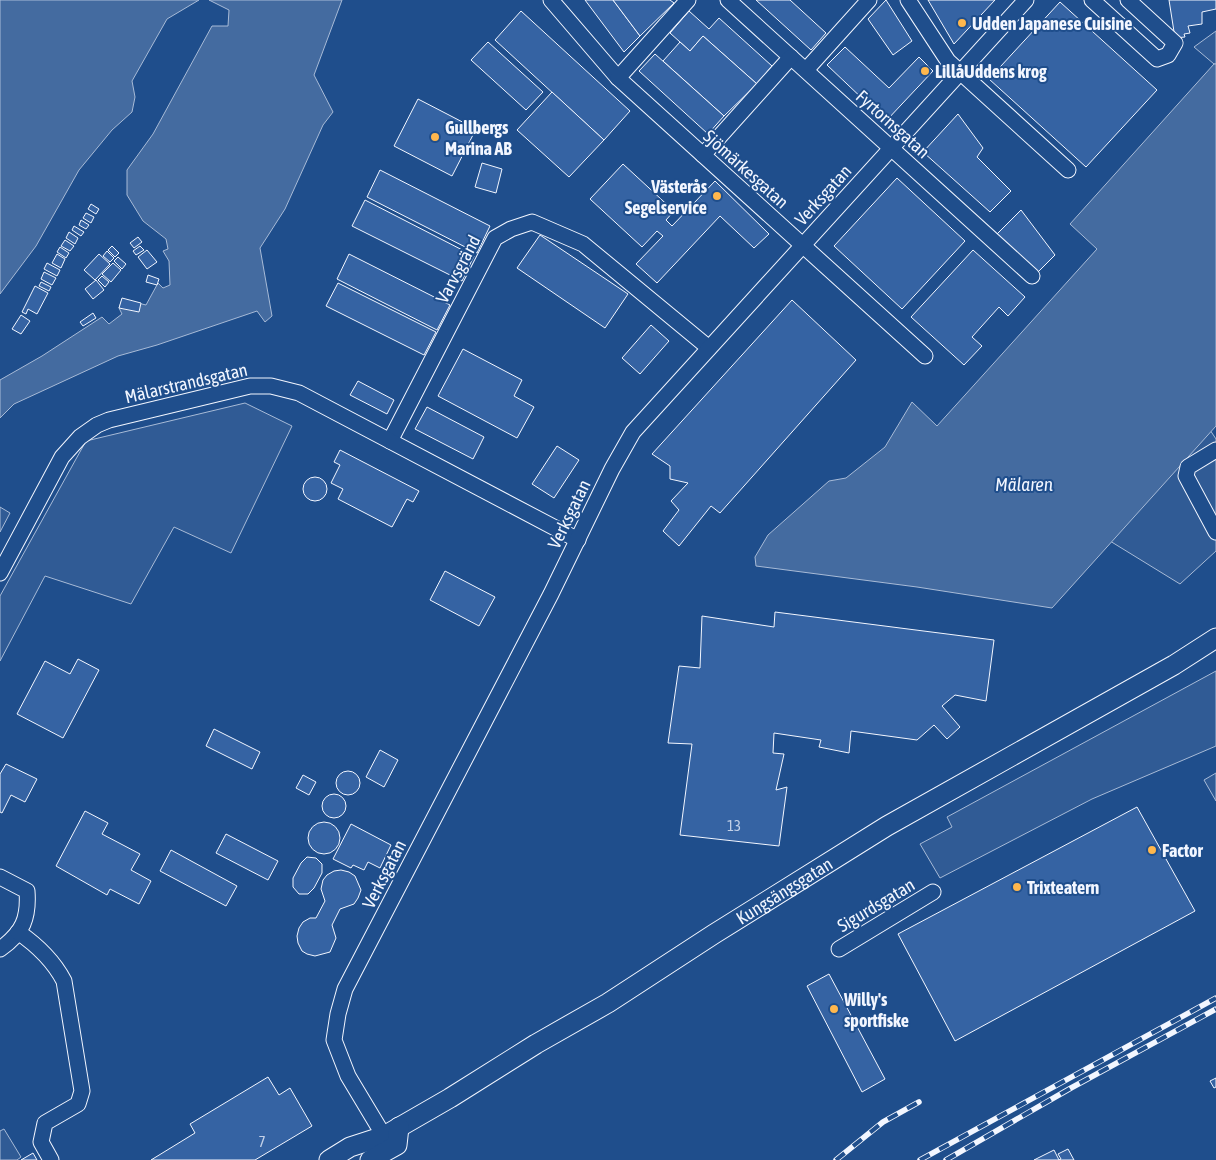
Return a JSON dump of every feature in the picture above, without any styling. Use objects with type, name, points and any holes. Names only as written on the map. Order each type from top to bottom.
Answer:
[{"type":"main road","name":"Kungsängsgatan","points":[[329,1160],[350,1147],[392,1131],[450,1098],[536,1044],[608,1003],[887,826],[1174,665],[1216,638]]},
{"type":"main road","name":"Kungsängsgatan","points":[[1174,665],[1216,647]]},
{"type":"main road","name":"Kungsängsgatan","points":[[354,1160],[392,1131]]},
{"type":"main road","points":[[370,1160],[398,1144],[392,1131]]},
{"type":"street","name":"Sjömärkesgatan","points":[[552,0],[618,78],[925,356]]},
{"type":"street","points":[[618,78],[688,0]]},
{"type":"street","name":"Fyrtornsgatan","points":[[728,0],[1032,276]]},
{"type":"street","points":[[806,70],[869,0]]},
{"type":"street","points":[[908,0],[948,61],[959,73],[1068,170]]},
{"type":"street","name":"Verksgatan","points":[[392,1131],[348,1076],[334,1040],[338,1014],[345,989],[551,594],[612,469],[633,432],[1026,0]]},
{"type":"street","points":[[1092,0],[1158,59],[1168,55],[1174,43],[1128,0]]},
{"type":"street","points":[[702,155],[791,57]]},
{"type":"street","name":"Varvsgränd","points":[[390,441],[495,238],[532,222],[583,244],[709,348]]},
{"type":"street","name":"Mälarstrandsgatan","points":[[0,573],[62,457],[80,436],[96,425],[109,420],[236,388],[264,385],[286,389],[299,394],[578,540]]},
{"type":"street","points":[[1216,450],[1188,467],[1186,476],[1216,532]]},
{"type":"street","points":[[0,877],[27,891],[29,909],[21,928],[0,949]]},
{"type":"street","name":"Sigurdsgatan","points":[[839,949],[933,892]]},
{"type":"street","points":[[18,932],[36,945],[57,967],[64,981],[82,1092],[78,1104],[45,1123],[41,1142],[51,1160]]},
{"type":"shaded area","points":[[1216,31],[1216,64],[1214,64],[1194,47]]},
{"type":"shaded area","points":[[245,403],[292,426],[231,553],[174,527],[131,604],[45,576],[0,661],[0,596],[86,441]]},
{"type":"shaded area","points":[[1210,430],[1216,439],[1216,551],[1180,584],[1110,541]]},
{"type":"shaded area","points":[[0,507],[10,513],[0,532]]},
{"type":"shaded area","points":[[1216,671],[1216,746],[1092,799],[940,878],[920,844],[952,827],[947,817]]},
{"type":"shaded area","points":[[1216,773],[1216,801],[1204,780]]},
{"type":"shaded area","points":[[4,1129],[21,1157],[17,1160],[0,1160],[0,1131]]},
{"type":"water","points":[[0,0],[199,0],[167,19],[132,81],[135,97],[132,112],[112,130],[79,170],[36,246],[0,294]]},
{"type":"water","points":[[209,0],[342,0],[314,75],[333,112],[323,125],[285,209],[260,248],[272,316],[265,322],[257,311],[157,345],[118,356],[14,404],[0,418],[0,380],[42,356],[102,317],[109,324],[122,314],[119,308],[122,299],[146,305],[158,283],[163,288],[170,285],[169,261],[163,251],[168,249],[166,239],[143,221],[127,195],[127,170],[153,134],[212,26],[228,26],[229,10]]},
{"type":"water","name":"Mälaren","points":[[1216,64],[1216,426],[1052,608],[917,587],[756,566],[755,557],[768,535],[829,481],[846,478],[885,447],[912,402],[937,426],[1097,249],[1070,224]]},
{"type":"building","points":[[585,0],[613,0],[640,36],[624,52]]},
{"type":"building","points":[[613,0],[670,0],[674,3],[640,36]]},
{"type":"building","points":[[756,0],[790,0],[826,33],[811,50]]},
{"type":"building","points":[[886,0],[912,41],[893,55],[868,19]]},
{"type":"building","points":[[928,0],[995,0],[954,44]]},
{"type":"building","points":[[1169,0],[1216,0],[1216,9],[1202,12],[1202,24],[1188,26],[1190,33],[1184,34],[1185,37],[1175,38]]},
{"type":"building","points":[[1060,2],[1157,90],[1086,167],[989,79]]},
{"type":"building","points":[[521,11],[630,111],[604,140],[495,40]]},
{"type":"building","points":[[689,11],[709,29],[719,18],[772,66],[757,84],[703,36],[690,51],[670,33]]},
{"type":"building","points":[[703,36],[757,84],[724,116],[663,61],[680,42],[690,51]]},
{"type":"building","points":[[488,42],[543,92],[526,110],[471,60]]},
{"type":"building","points":[[845,47],[889,88],[919,57],[933,71],[886,121],[827,65]]},
{"type":"building","points":[[655,54],[724,116],[708,134],[639,71]]},
{"type":"building","points":[[552,92],[604,140],[569,177],[517,130]]},
{"type":"building","name":"Gullbergs Marina AB","points":[[418,99],[476,129],[452,176],[394,146]]},
{"type":"building","points":[[958,114],[983,148],[977,157],[1011,191],[990,212],[923,152]]},
{"type":"building","points":[[482,163],[502,169],[496,193],[475,187]]},
{"type":"building","points":[[623,164],[674,211],[666,220],[672,226],[715,181],[769,234],[754,248],[720,216],[657,283],[636,264],[663,236],[657,231],[642,247],[590,199]]},
{"type":"building","points":[[380,170],[490,226],[477,253],[367,197]]},
{"type":"building","points":[[897,178],[965,241],[902,309],[834,246]]},
{"type":"building","points":[[365,200],[474,256],[462,281],[352,226]]},
{"type":"building","points":[[91,204],[99,209],[96,214],[88,209]]},
{"type":"building","points":[[1021,210],[1055,255],[1037,273],[997,234]]},
{"type":"building","points":[[86,213],[94,217],[91,223],[83,218]]},
{"type":"building","points":[[81,220],[89,225],[86,229],[79,225]]},
{"type":"building","points":[[74,226],[84,232],[81,236],[72,230]]},
{"type":"building","points":[[69,232],[78,238],[75,244],[66,238]]},
{"type":"building","points":[[540,235],[628,294],[605,328],[517,268]]},
{"type":"building","points":[[138,237],[142,242],[134,248],[130,243]]},
{"type":"building","points":[[65,240],[74,246],[70,251],[61,246]]},
{"type":"building","points":[[112,246],[119,253],[115,257],[108,250]]},
{"type":"building","points":[[140,246],[144,250],[136,255],[133,251]]},
{"type":"building","points":[[60,247],[69,253],[66,258],[57,252]]},
{"type":"building","points":[[147,250],[157,262],[147,269],[138,257]]},
{"type":"building","points":[[973,250],[1025,297],[1008,316],[999,307],[972,337],[982,346],[964,365],[911,317]]},
{"type":"building","points":[[107,251],[114,258],[110,262],[103,256]]},
{"type":"building","points":[[57,254],[65,259],[61,268],[52,263]]},
{"type":"building","points":[[99,254],[110,264],[95,280],[84,270]]},
{"type":"building","points":[[349,254],[450,305],[437,330],[337,279]]},
{"type":"building","points":[[118,257],[126,264],[122,269],[114,261]]},
{"type":"building","points":[[47,263],[60,270],[57,276],[44,269]]},
{"type":"building","points":[[113,263],[121,270],[111,282],[102,274]]},
{"type":"building","points":[[44,272],[56,278],[52,285],[41,279]]},
{"type":"building","points":[[148,275],[159,279],[157,285],[146,282]]},
{"type":"building","points":[[102,276],[109,282],[105,287],[98,280]]},
{"type":"building","points":[[96,280],[104,290],[93,299],[85,289]]},
{"type":"building","points":[[41,282],[51,287],[49,291],[39,286]]},
{"type":"building","points":[[338,283],[436,332],[424,355],[326,306]]},
{"type":"building","points":[[35,286],[48,293],[37,314],[28,309],[26,314],[22,312]]},
{"type":"building","points":[[122,298],[141,303],[139,312],[119,308]]},
{"type":"building","points":[[792,300],[856,360],[720,513],[711,506],[679,546],[663,531],[679,510],[671,501],[688,483],[670,479],[670,466],[652,454]]},
{"type":"building","points":[[93,313],[96,318],[83,326],[80,322]]},
{"type":"building","points":[[21,315],[30,321],[21,334],[12,329]]},
{"type":"building","points":[[651,325],[669,341],[640,374],[622,358]]},
{"type":"building","points":[[463,349],[522,380],[514,396],[534,407],[517,438],[438,396]]},
{"type":"building","points":[[358,381],[394,400],[387,414],[350,395]]},
{"type":"building","points":[[427,407],[484,437],[473,459],[415,429]]},
{"type":"building","points":[[557,446],[579,460],[554,498],[532,484]]},
{"type":"building","points":[[340,450],[419,491],[413,502],[407,499],[392,527],[338,499],[343,489],[331,483],[340,465],[334,462]]},
{"type":"building","points":[[315,477],[323,481],[327,489],[323,497],[315,501],[307,497],[303,489],[307,481]]},
{"type":"building","points":[[445,571],[495,597],[479,626],[430,600]]},
{"type":"building","points":[[775,612],[994,640],[986,701],[955,695],[942,706],[960,727],[947,739],[934,725],[917,740],[851,731],[849,753],[819,747],[821,740],[774,733],[773,753],[784,754],[776,790],[787,787],[779,846],[680,835],[692,744],[668,743],[679,666],[700,668],[702,616],[774,627]]},
{"type":"building","points":[[78,659],[99,670],[63,738],[17,714],[45,661],[70,674]]},
{"type":"building","points":[[214,729],[260,752],[252,769],[206,746]]},
{"type":"building","points":[[380,750],[398,760],[384,787],[366,777]]},
{"type":"building","points":[[6,764],[37,779],[25,802],[11,795],[2,813],[0,812],[0,774]]},
{"type":"building","points":[[348,771],[357,774],[360,783],[357,792],[348,795],[339,792],[336,783],[339,774]]},
{"type":"building","points":[[303,775],[316,782],[309,795],[296,788]]},
{"type":"building","points":[[334,794],[339,795],[345,801],[345,811],[339,817],[334,818],[329,817],[323,811],[322,806],[323,801],[329,795]]},
{"type":"building","points":[[1137,807],[1195,911],[955,1041],[898,934]]},
{"type":"building","points":[[85,811],[108,823],[102,834],[140,854],[131,870],[151,881],[139,904],[110,889],[107,895],[56,866]]},
{"type":"building","points":[[324,822],[336,826],[340,838],[336,850],[324,854],[312,850],[308,838],[312,826]]},
{"type":"building","points":[[351,824],[391,845],[380,868],[368,862],[364,870],[353,865],[351,868],[333,859]]},
{"type":"building","points":[[226,834],[278,861],[268,880],[216,853]]},
{"type":"building","points":[[171,850],[237,886],[226,906],[160,871]]},
{"type":"building","points":[[307,857],[316,858],[322,864],[322,873],[314,888],[308,894],[299,894],[293,887],[293,878],[301,863]]},
{"type":"building","points":[[341,870],[355,876],[361,890],[358,898],[354,904],[340,909],[332,925],[336,938],[330,952],[315,956],[307,954],[302,951],[298,943],[299,928],[303,922],[310,918],[316,918],[325,901],[321,889],[323,880],[334,871]]},
{"type":"building","points":[[829,974],[885,1079],[862,1092],[807,986]]},
{"type":"building","points":[[268,1077],[279,1095],[290,1088],[312,1126],[255,1160],[151,1160],[195,1133],[190,1124]]},
{"type":"building","points":[[1216,1078],[1216,1087],[1214,1088],[1210,1081]]},
{"type":"building","points":[[1068,1149],[1074,1160],[1059,1160],[1061,1159],[1058,1154]]},
{"type":"building","points":[[1054,1150],[1059,1160],[1034,1160]]},
{"type":"building","points":[[33,1153],[37,1160],[21,1160]]},
{"type":"railway","points":[[920,1160],[1216,998]]},
{"type":"railway","points":[[946,1160],[1071,1088],[1216,1009]]},
{"type":"railway","points":[[836,1160],[883,1122],[919,1102]]},
{"type":"place","name":"Udden Japanese Cuisine","points":[[962,23]]},
{"type":"place","name":"LillåUddens krog","points":[[925,71]]},
{"type":"place","name":"Gullbergs Marina AB","points":[[435,137]]},
{"type":"place","name":"Västerås Segelservice","points":[[717,196]]},
{"type":"place","name":"Factor","points":[[1152,850]]},
{"type":"place","name":"Trixteatern","points":[[1017,887]]},
{"type":"place","name":"Willy's sportfiske","points":[[834,1009]]}]
